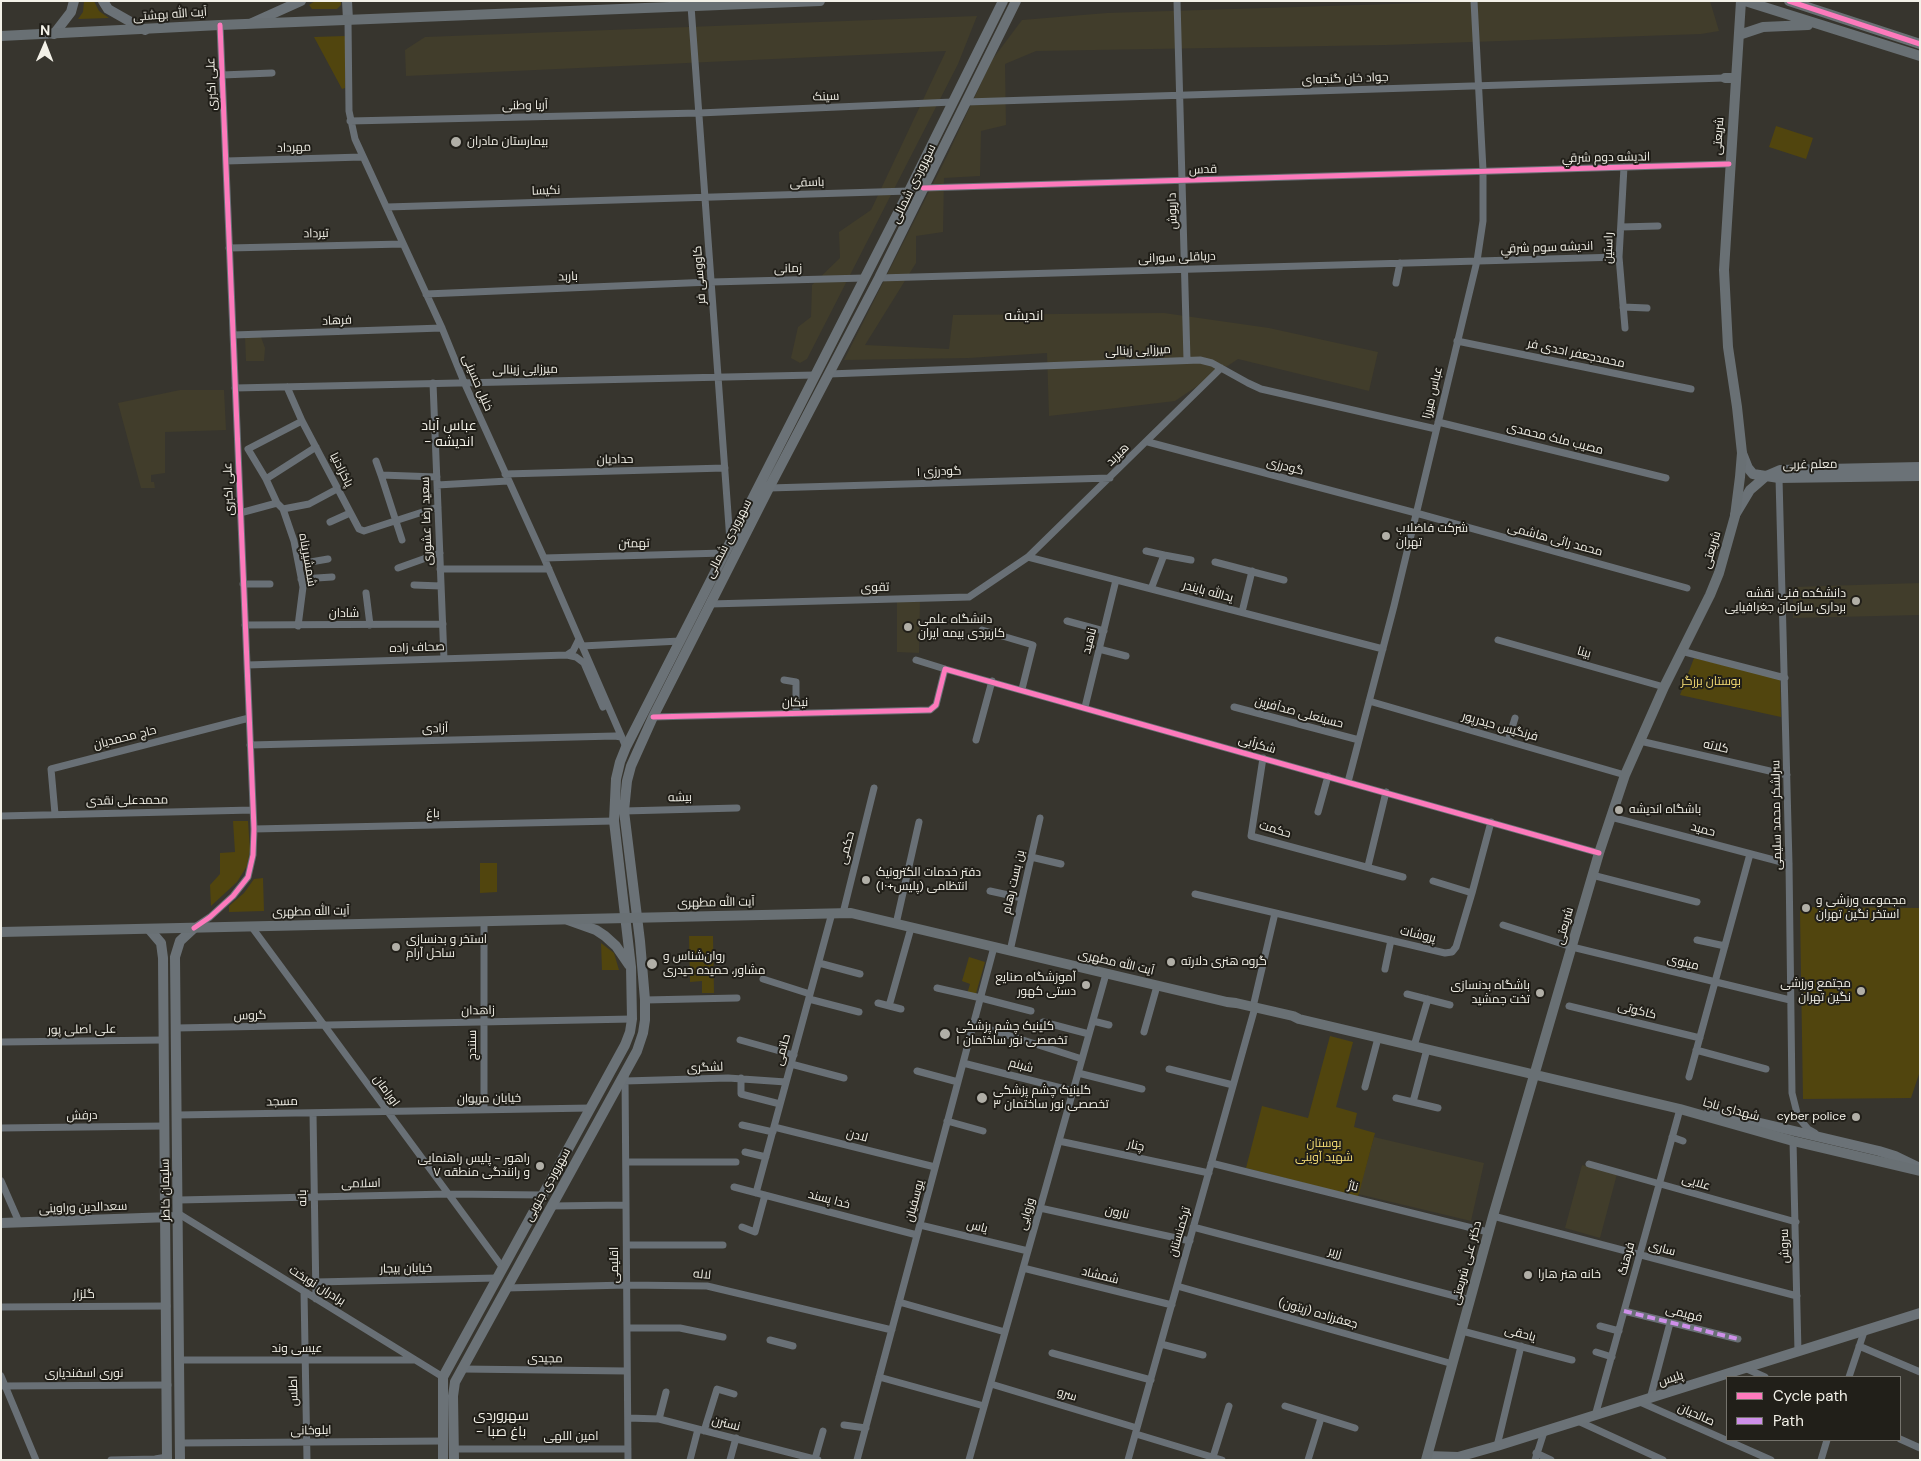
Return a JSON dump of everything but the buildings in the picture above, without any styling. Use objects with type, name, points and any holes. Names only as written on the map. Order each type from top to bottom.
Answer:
[{"type":"main road","points":[[54,34],[71,12],[74,1]]},
{"type":"main road","points":[[103,1],[108,9],[145,30]]},
{"type":"main road","points":[[250,24],[301,1]]},
{"type":"main road","points":[[347,1],[348,20]]},
{"type":"main road","name":"آیت الله بهشتی","points":[[1,36],[697,4],[820,1]]},
{"type":"main road","name":"سهروردی شمالی","points":[[626,918],[614,820],[616,778],[621,740],[680,641],[954,102],[1003,1]]},
{"type":"main road","name":"سهروردی شمالی","points":[[638,912],[624,811],[630,766],[769,488],[879,278],[1016,1]]},
{"type":"main road","name":"شریعتی","points":[[1535,1075],[1592,875],[1625,775],[1681,651],[1710,595],[1735,516],[1742,453],[1724,303],[1724,257],[1730,164],[1730,78],[1738,35],[1741,1]]},
{"type":"main road","points":[[1746,1],[1920,56]]},
{"type":"main road","points":[[1790,1],[1920,44]]},
{"type":"main road","points":[[1738,35],[1756,28],[1776,25],[1821,25]]},
{"type":"main road","points":[[815,375],[829,374]]},
{"type":"main road","points":[[1742,453],[1751,472],[1766,476]]},
{"type":"main road","name":"معلم غربی","points":[[1766,476],[1779,478],[1920,467]]},
{"type":"main road","name":"معلم غربی","points":[[1766,476],[1780,470],[1920,476]]},
{"type":"main road","points":[[1735,516],[1750,490],[1766,476]]},
{"type":"main road","name":"آیت الله مطهری","points":[[1,932],[626,918],[638,912],[838,913],[896,924],[1227,1002],[1235,1006],[1254,1009],[1292,1020],[1299,1019],[1535,1075]]},
{"type":"main road","name":"سهروردی جنوبی","points":[[454,1460],[453,1396],[455,1382],[602,1114],[625,1076],[636,1051],[645,1020],[638,912]]},
{"type":"main road","name":"سهروردی جنوبی","points":[[443,1460],[443,1377],[544,1195],[625,1045],[630,1032],[632,1019],[631,968],[626,918]]},
{"type":"main road","points":[[565,919],[601,933],[616,946],[631,968]]},
{"type":"main road","name":"سلیمان خاطر","points":[[180,1460],[179,1200],[175,957],[180,941],[194,928]]},
{"type":"main road","name":"سلیمان خاطر","points":[[149,929],[162,946],[168,1385],[167,1459]]},
{"type":"main road","name":"شهدای ناجا","points":[[1535,1075],[1680,1109],[1793,1141],[1920,1170]]},
{"type":"main road","name":"دکتر علی شریعتی","points":[[1427,1458],[1488,1232],[1535,1075]]},
{"type":"main road","points":[[591,1108],[602,1114]]},
{"type":"main road","points":[[1692,1113],[1735,1117],[1879,1151],[1895,1156],[1920,1170]]},
{"type":"main road","name":"سعدالدین وراوینی","points":[[1,1223],[166,1218],[179,1214]]},
{"type":"main road","name":"پلیس","points":[[1427,1458],[1458,1457],[1497,1446],[1920,1313]]},
{"type":"street","name":"داریوش","points":[[1177,1],[1187,360]]},
{"type":"street","name":"عباس میرزا","points":[[1348,782],[1416,513],[1476,261],[1483,222],[1480,86],[1474,1]]},
{"type":"street","name":"کاووسی فر","points":[[697,4],[699,113],[730,542]]},
{"type":"street","name":"خلیل حسینی","points":[[348,20],[350,121],[362,157],[442,328],[464,382],[544,558],[621,740]]},
{"type":"street","name":"علی‌ اکبری","points":[[194,928],[210,917],[233,896],[248,877],[253,855],[254,829],[220,25]]},
{"type":"street","points":[[222,75],[272,74]]},
{"type":"street","name":"جواد خان گنجه‌ای","points":[[966,102],[1730,78]]},
{"type":"street","name":"سینک","points":[[699,113],[954,102]]},
{"type":"street","name":"آریا وطنی","points":[[350,121],[699,113]]},
{"type":"street","name":"مهرداد","points":[[226,162],[362,157]]},
{"type":"street","name":"انديشه دوم شرقي","points":[[1483,170],[1730,164]]},
{"type":"street","name":"راستین","points":[[1624,167],[1619,257],[1625,328]]},
{"type":"street","name":"قدس","points":[[923,188],[1483,170]]},
{"type":"street","name":"باسقی","points":[[705,197],[909,191]]},
{"type":"street","name":"نکیسا","points":[[387,207],[705,197]]},
{"type":"street","points":[[1620,227],[1658,226]]},
{"type":"street","name":"تیرداد","points":[[229,248],[403,244]]},
{"type":"street","name":"اندیشه سوم شرقي","points":[[1476,261],[1619,257]]},
{"type":"street","name":"دریاقلی سورانی","points":[[879,278],[1476,261]]},
{"type":"street","points":[[1396,283],[1400,263]]},
{"type":"street","name":"زمانی","points":[[711,282],[865,278]]},
{"type":"street","name":"باربد","points":[[426,294],[711,282]]},
{"type":"street","points":[[1623,307],[1647,308]]},
{"type":"street","name":"فرهاد","points":[[233,336],[442,328]]},
{"type":"street","name":"محمدجعفر احدی فر","points":[[1457,341],[1691,389]]},
{"type":"street","name":"میرزایی زینالی","points":[[829,374],[1200,360],[1212,363],[1261,389],[1437,425]]},
{"type":"street","name":"هیربد","points":[[1028,556],[1148,442],[1221,368]]},
{"type":"street","name":"میرزایی زینالی","points":[[235,388],[815,375]]},
{"type":"street","name":"سعید رضا عشوری","points":[[433,383],[444,658]]},
{"type":"street","name":"پاکزادنیا","points":[[287,387],[302,421],[361,531],[438,507]]},
{"type":"street","name":"شمشیرپناه","points":[[298,626],[303,587],[294,541],[283,510],[248,449],[302,421]]},
{"type":"street","name":"مصیب ملک محمدی","points":[[1437,425],[1666,478]]},
{"type":"street","name":"گودرزی","points":[[1148,442],[1416,513]]},
{"type":"street","points":[[266,479],[316,447]]},
{"type":"street","points":[[376,461],[402,540]]},
{"type":"street","name":"حدادیان","points":[[381,475],[437,481],[725,468]]},
{"type":"street","name":"گودرزی ۱","points":[[769,488],[1110,478]]},
{"type":"street","name":"سرلشکر محمد سلیمی","points":[[1779,478],[1789,864],[1792,1102],[1801,1123],[1824,1138]]},
{"type":"street","points":[[283,510],[309,504],[338,489]]},
{"type":"street","points":[[240,513],[277,502]]},
{"type":"street","points":[[330,522],[350,513]]},
{"type":"street","name":"محمد راثی هاشمی","points":[[1416,513],[1687,588]]},
{"type":"street","points":[[1146,551],[1191,560]]},
{"type":"street","points":[[398,568],[440,553]]},
{"type":"street","name":"تهمتن","points":[[544,558],[724,553]]},
{"type":"street","points":[[1151,589],[1164,555]]},
{"type":"street","name":"یدالله بایندر","points":[[1028,556],[1383,649]]},
{"type":"street","name":"تقوی","points":[[710,604],[969,597],[1028,556]]},
{"type":"street","points":[[299,564],[328,559]]},
{"type":"street","points":[[1214,562],[1284,580]]},
{"type":"street","points":[[440,568],[549,570]]},
{"type":"street","points":[[1242,612],[1252,571]]},
{"type":"street","points":[[301,579],[332,577]]},
{"type":"street","name":"ناهید","points":[[1085,707],[1116,580]]},
{"type":"street","points":[[243,584],[270,584]]},
{"type":"street","points":[[414,585],[441,586]]},
{"type":"street","points":[[366,593],[370,625]]},
{"type":"street","points":[[1067,622],[1104,631]]},
{"type":"street","name":"شادان","points":[[245,625],[442,624]]},
{"type":"street","points":[[982,630],[1033,645],[1022,689]]},
{"type":"street","name":"بینا","points":[[1498,640],[1664,687]]},
{"type":"street","points":[[567,655],[580,642],[680,641]]},
{"type":"street","points":[[1099,649],[1126,656]]},
{"type":"street","points":[[1681,651],[1784,678]]},
{"type":"street","points":[[567,655],[576,657],[584,663],[621,740]]},
{"type":"street","name":"صحاف زاده","points":[[246,665],[567,655]]},
{"type":"street","name":"شکرآبی","points":[[916,660],[1599,853]]},
{"type":"street","name":"نیکان","points":[[653,717],[926,711],[934,708],[936,705],[945,668]]},
{"type":"street","points":[[784,680],[794,680],[796,682],[796,713]]},
{"type":"street","points":[[976,740],[992,681]]},
{"type":"street","name":"فرنگیس حیدرپور","points":[[1369,701],[1625,775]]},
{"type":"street","name":"حسینعلی صدآفرین","points":[[1234,707],[1359,740]]},
{"type":"street","name":"حاج محمدیان","points":[[55,814],[51,768],[249,718]]},
{"type":"street","points":[[1508,741],[1515,718]]},
{"type":"street","name":"آزادی","points":[[250,745],[621,740]]},
{"type":"street","name":"کلاته","points":[[1640,741],[1787,776]]},
{"type":"street","name":"حکمت","points":[[1263,758],[1251,836],[1368,866],[1403,877]]},
{"type":"street","points":[[1318,812],[1328,776]]},
{"type":"street","name":"حکمی","points":[[838,913],[874,788]]},
{"type":"street","points":[[1368,866],[1386,792]]},
{"type":"street","name":"بیشه","points":[[624,811],[737,808]]},
{"type":"street","name":"محمدعلی نقدی","points":[[1,816],[252,810]]},
{"type":"street","name":"حمید","points":[[1611,817],[1789,864]]},
{"type":"street","name":"بن بست رهام","points":[[1010,951],[1040,818]]},
{"type":"street","name":"باغ","points":[[254,829],[614,820]]},
{"type":"street","points":[[896,924],[919,822]]},
{"type":"street","name":"پروشات","points":[[1195,894],[1445,953],[1452,952],[1456,947],[1492,822]]},
{"type":"street","points":[[1689,1077],[1750,854]]},
{"type":"street","points":[[1031,857],[1061,864]]},
{"type":"street","points":[[1592,875],[1697,902]]},
{"type":"street","points":[[1433,881],[1472,893]]},
{"type":"street","points":[[990,890],[1022,898]]},
{"type":"street","name":"حاتمی","points":[[756,1193],[818,964],[838,913]]},
{"type":"street","points":[[1254,1009],[1275,913]]},
{"type":"street","name":"سنندج","points":[[484,921],[484,1110]]},
{"type":"street","name":"مینوی","points":[[1503,925],[1572,947],[1790,1000]]},
{"type":"street","name":"اورامان","points":[[251,926],[503,1268]]},
{"type":"street","points":[[889,1006],[911,928]]},
{"type":"street","points":[[1385,969],[1391,940]]},
{"type":"street","points":[[1697,940],[1725,946]]},
{"type":"street","name":"یوسفیان","points":[[858,1460],[994,947]]},
{"type":"street","points":[[818,964],[860,974]]},
{"type":"street","name":"وزوایی","points":[[969,1460],[1106,974]]},
{"type":"street","points":[[763,979],[860,1012]]},
{"type":"street","points":[[1144,1032],[1157,986]]},
{"type":"street","points":[[936,988],[1031,1011]]},
{"type":"street","points":[[1407,994],[1450,1005]]},
{"type":"street","points":[[644,1000],[737,998]]},
{"type":"street","points":[[1414,1046],[1428,999]]},
{"type":"street","points":[[878,1003],[901,1009]]},
{"type":"street","name":"کاکوتی","points":[[1569,1006],[1700,1038]]},
{"type":"street","name":"ترکمنستان","points":[[1128,1460],[1254,1009]]},
{"type":"street","name":"زاهدان","points":[[324,1026],[632,1019]]},
{"type":"street","points":[[1092,1021],[1109,1025]]},
{"type":"street","points":[[1043,1022],[1089,1034]]},
{"type":"street","points":[[974,1024],[1082,1058]]},
{"type":"street","name":"گروس","points":[[176,1028],[324,1026]]},
{"type":"street","points":[[1365,1087],[1378,1038]]},
{"type":"street","name":"علی اصلی پور","points":[[1,1042],[163,1040]]},
{"type":"street","points":[[740,1040],[794,1055]]},
{"type":"street","points":[[1413,1102],[1427,1049]]},
{"type":"street","points":[[1696,1050],[1766,1069]]},
{"type":"street","name":"شبنم","points":[[963,1062],[1073,1091]]},
{"type":"street","points":[[791,1064],[844,1078]]},
{"type":"street","points":[[1169,1069],[1233,1085]]},
{"type":"street","points":[[917,1071],[958,1082]]},
{"type":"street","points":[[1078,1073],[1142,1089]]},
{"type":"street","name":"لشگری","points":[[625,1076],[741,1078],[786,1082]]},
{"type":"street","name":"اقلیمی","points":[[625,1076],[628,1460]]},
{"type":"street","points":[[741,1078],[741,1094],[780,1104]]},
{"type":"street","points":[[1396,1098],[1438,1108]]},
{"type":"street","name":"خیابان مریوان","points":[[388,1112],[591,1108]]},
{"type":"street","name":"فرهنگ","points":[[1595,1416],[1680,1109]]},
{"type":"street","name":"مسجد","points":[[177,1115],[388,1112]]},
{"type":"street","name":"بانه","points":[[313,1113],[316,1299]]},
{"type":"street","points":[[948,1121],[983,1131]]},
{"type":"street","name":"لادن","points":[[742,1125],[773,1129],[935,1166]]},
{"type":"street","name":"درفش","points":[[1,1128],[164,1126]]},
{"type":"street","points":[[1672,1137],[1683,1141]]},
{"type":"street","name":"چنار","points":[[1059,1141],[1208,1173]]},
{"type":"street","name":"سروش","points":[[1793,1141],[1798,1352]]},
{"type":"street","points":[[745,1152],[766,1157]]},
{"type":"street","points":[[626,1162],[736,1162]]},
{"type":"street","name":"ناژ","points":[[1211,1163],[1488,1232]]},
{"type":"street","name":"علایی","points":[[1589,1164],[1796,1222]]},
{"type":"street","points":[[1,1181],[19,1222]]},
{"type":"street","name":"خدا پسند","points":[[734,1187],[917,1235]]},
{"type":"street","name":"اسلامی","points":[[179,1200],[448,1194],[544,1195]]},
{"type":"street","points":[[742,1227],[755,1232],[765,1195]]},
{"type":"street","points":[[552,1206],[626,1204]]},
{"type":"street","name":"نارون","points":[[1040,1208],[1190,1241]]},
{"type":"street","name":"برادران نوبخت","points":[[179,1214],[443,1377]]},
{"type":"street","name":"ساری","points":[[1493,1216],[1797,1296]]},
{"type":"street","name":"یاس","points":[[920,1225],[1028,1251]]},
{"type":"street","name":"زریر","points":[[1193,1228],[1470,1300]]},
{"type":"street","points":[[626,1245],[723,1245]]},
{"type":"street","name":"شمشاد","points":[[1023,1268],[1172,1305]]},
{"type":"street","name":"خیابان بیجار","points":[[316,1282],[497,1278]]},
{"type":"street","name":"لاله","points":[[506,1288],[627,1285],[706,1286],[892,1330]]},
{"type":"street","name":"جعفرزاده (زیتون)","points":[[1177,1286],[1453,1364]]},
{"type":"street","name":"اطلس","points":[[304,1292],[307,1460]]},
{"type":"street","points":[[899,1302],[1005,1332]]},
{"type":"street","name":"گلزار","points":[[1,1307],[167,1306]]},
{"type":"street","name":"فهیمی","points":[[1624,1311],[1738,1339]]},
{"type":"street","points":[[1645,1400],[1670,1323]]},
{"type":"street","points":[[1600,1326],[1619,1331]]},
{"type":"street","points":[[627,1328],[680,1328],[723,1337]]},
{"type":"street","name":"یاحقی","points":[[1462,1331],[1572,1360]]},
{"type":"street","points":[[1849,1376],[1864,1332]]},
{"type":"street","points":[[770,1340],[793,1346]]},
{"type":"street","points":[[1161,1344],[1203,1356]]},
{"type":"street","points":[[1497,1446],[1521,1346]]},
{"type":"street","points":[[1859,1346],[1920,1372]]},
{"type":"street","points":[[1596,1352],[1612,1357]]},
{"type":"street","points":[[1052,1353],[1151,1380]]},
{"type":"street","name":"عیسی وند","points":[[180,1360],[414,1360]]},
{"type":"street","points":[[1746,1369],[1763,1376]]},
{"type":"street","name":"مجیدی","points":[[462,1370],[627,1371]]},
{"type":"street","points":[[1,1376],[3,1386],[36,1460]]},
{"type":"street","points":[[879,1377],[984,1406]]},
{"type":"street","name":"سرو","points":[[990,1384],[1222,1460]]},
{"type":"street","name":"نوری اسفندیاری","points":[[3,1386],[168,1385]]},
{"type":"street","points":[[690,1460],[717,1389],[734,1394]]},
{"type":"street","points":[[659,1419],[666,1392]]},
{"type":"street","name":"صالحیان","points":[[1645,1400],[1726,1439]]},
{"type":"street","points":[[1214,1457],[1229,1406]]},
{"type":"street","points":[[1285,1406],[1355,1428]]},
{"type":"street","name":"نسترن","points":[[628,1418],[659,1419],[817,1459]]},
{"type":"street","points":[[1308,1460],[1321,1418]]},
{"type":"street","points":[[1578,1421],[1663,1460]]},
{"type":"street","points":[[844,1425],[866,1428]]},
{"type":"street","points":[[817,1459],[823,1430]]},
{"type":"street","points":[[1544,1432],[1536,1456],[1551,1460]]},
{"type":"street","points":[[730,1460],[736,1438]]},
{"type":"street","points":[[1901,1439],[1920,1448]]},
{"type":"street","name":"ایلوخانی","points":[[180,1443],[443,1441]]},
{"type":"street","name":"صالحیان","points":[[1731,1441],[1771,1460]]},
{"type":"street","points":[[1820,1460],[1827,1441]]},
{"type":"street","name":"امین اللهی","points":[[454,1448],[628,1449]]},
{"type":"street","points":[[111,1460],[167,1459]]},
{"type":"shaded area","points":[[1486,1],[1710,1],[1719,31],[1701,34],[1386,45],[1036,51],[1005,64],[1006,125],[981,131],[980,176],[944,178],[943,232],[916,236],[916,263],[865,345],[949,349],[953,315],[1164,313],[1269,328],[1378,352],[1369,391],[1238,359],[1175,401],[1049,416],[1047,353],[969,358],[844,360],[946,158],[992,60],[1022,20],[1107,13]]},
{"type":"shaded area","points":[[977,16],[958,64],[807,359],[800,363],[791,358],[798,327],[811,317],[812,285],[840,258],[839,232],[871,210],[946,51],[406,76],[405,50],[425,37]]},
{"type":"shaded area","points":[[245,337],[261,337],[265,348],[264,361],[246,361]]},
{"type":"shaded area","points":[[180,390],[224,390],[226,430],[165,432],[165,473],[151,475],[151,482],[154,482],[155,488],[141,488],[118,403]]},
{"type":"shaded area","name":"دانشکده فنی نقشه برداری سازمان جغرافیایی","points":[[1920,583],[1920,615],[1793,618],[1793,587]]},
{"type":"shaded area","name":"دانشگاه علمی کاربردی بیمه ایران","points":[[920,601],[919,653],[897,652],[897,602]]},
{"type":"shaded area","points":[[1374,1137],[1484,1163],[1471,1221],[1358,1194]]},
{"type":"shaded area","points":[[1582,1165],[1617,1174],[1600,1238],[1565,1228]]},
{"type":"green space","points":[[84,1],[94,1],[99,11],[109,18],[78,19],[83,12]]},
{"type":"green space","points":[[315,1],[341,1],[341,5],[337,9],[312,9],[309,5]]},
{"type":"green space","points":[[345,36],[345,88],[342,89],[314,37]]},
{"type":"green space","points":[[1776,126],[1813,138],[1806,159],[1769,147]]},
{"type":"green space","name":"بوستان برزگر","points":[[1694,658],[1780,678],[1781,717],[1680,695]]},
{"type":"green space","points":[[233,821],[248,821],[250,850],[247,866],[237,882],[211,906],[210,885],[220,874],[220,853],[235,852]]},
{"type":"green space","points":[[480,863],[497,863],[497,892],[480,893]]},
{"type":"green space","points":[[263,878],[264,911],[229,912],[229,906],[244,893],[254,879]]},
{"type":"green space","name":"مجتمع ورزشی نگین تهران","points":[[1802,907],[1920,908],[1920,1071],[1911,1098],[1803,1099],[1800,911]]},
{"type":"green space","points":[[689,936],[713,936],[714,993],[702,993],[702,981],[690,982]]},
{"type":"green space","points":[[601,943],[614,953],[619,970],[602,970]]},
{"type":"green space","points":[[969,957],[985,962],[975,997],[967,994],[970,984],[962,981]]},
{"type":"green space","name":"بوستان شهید آوینی","points":[[1330,1036],[1353,1042],[1336,1107],[1357,1113],[1354,1127],[1375,1133],[1358,1197],[1246,1168],[1262,1106],[1308,1118]]},
{"type":"marked path","points":[[1624,1311],[1738,1339]]},
{"type":"cycle path","points":[[1789,1],[1920,44]]},
{"type":"cycle path","points":[[194,928],[210,917],[233,896],[248,877],[253,855],[254,829],[220,25]]},
{"type":"cycle path","points":[[923,188],[1729,164]]},
{"type":"cycle path","points":[[653,717],[930,710],[936,705],[945,669],[1599,853]]},
{"type":"place","name":"بیمارستان مادران","points":[[456,142]]},
{"type":"place","name":"شرکت فاضلاب تهران","points":[[1386,536]]},
{"type":"place","name":"دانشکده فنی نقشه برداری سازمان جغرافیایی","points":[[1856,601]]},
{"type":"place","name":"دانشگاه علمی کاربردی بیمه ایران","points":[[908,627]]},
{"type":"place","name":"باشگاه اندیشه","points":[[1619,810]]},
{"type":"place","name":"دفتر خدمات الکترونیک انتظامی (پلیس+۱۰)","points":[[866,880]]},
{"type":"place","name":"مجموعه ورزشی و استخر نگین تهران","points":[[1806,908]]},
{"type":"place","name":"استخر و بدنسازی ساحل آرام","points":[[396,947]]},
{"type":"place","name":"گروه هنری دلارته","points":[[1171,962]]},
{"type":"place","name":"روان‌شناس و مشاور، حمیده حیدری","points":[[652,964]]},
{"type":"place","name":"آموزشگاه صنایع دستی کهور","points":[[1086,985]]},
{"type":"place","name":"مجتمع ورزشی نگین تهران","points":[[1861,991]]},
{"type":"place","name":"باشگاه بدنسازى تخت جمشيد","points":[[1540,993]]},
{"type":"place","name":"کلینیک چشم پزشکی تخصصی نور ساختمان ۱","points":[[945,1034]]},
{"type":"place","name":"کلینیک چشم پزشکی تخصصی نور ساختمان ۳","points":[[982,1098]]},
{"type":"place","name":"cyber police","points":[[1856,1117]]},
{"type":"place","name":"راهور - پلیس راهنمایی و رانندگی منطقه ۷","points":[[540,1166]]},
{"type":"place","name":"خانه هنر هارا","points":[[1528,1275]]},
{"type":"district","name":"اندیشه","points":[[1024,316]]},
{"type":"district","name":"عباس آباد - اندیشه","points":[[449,434]]},
{"type":"district","name":"سهروردی - باغ صبا","points":[[501,1424]]}]
